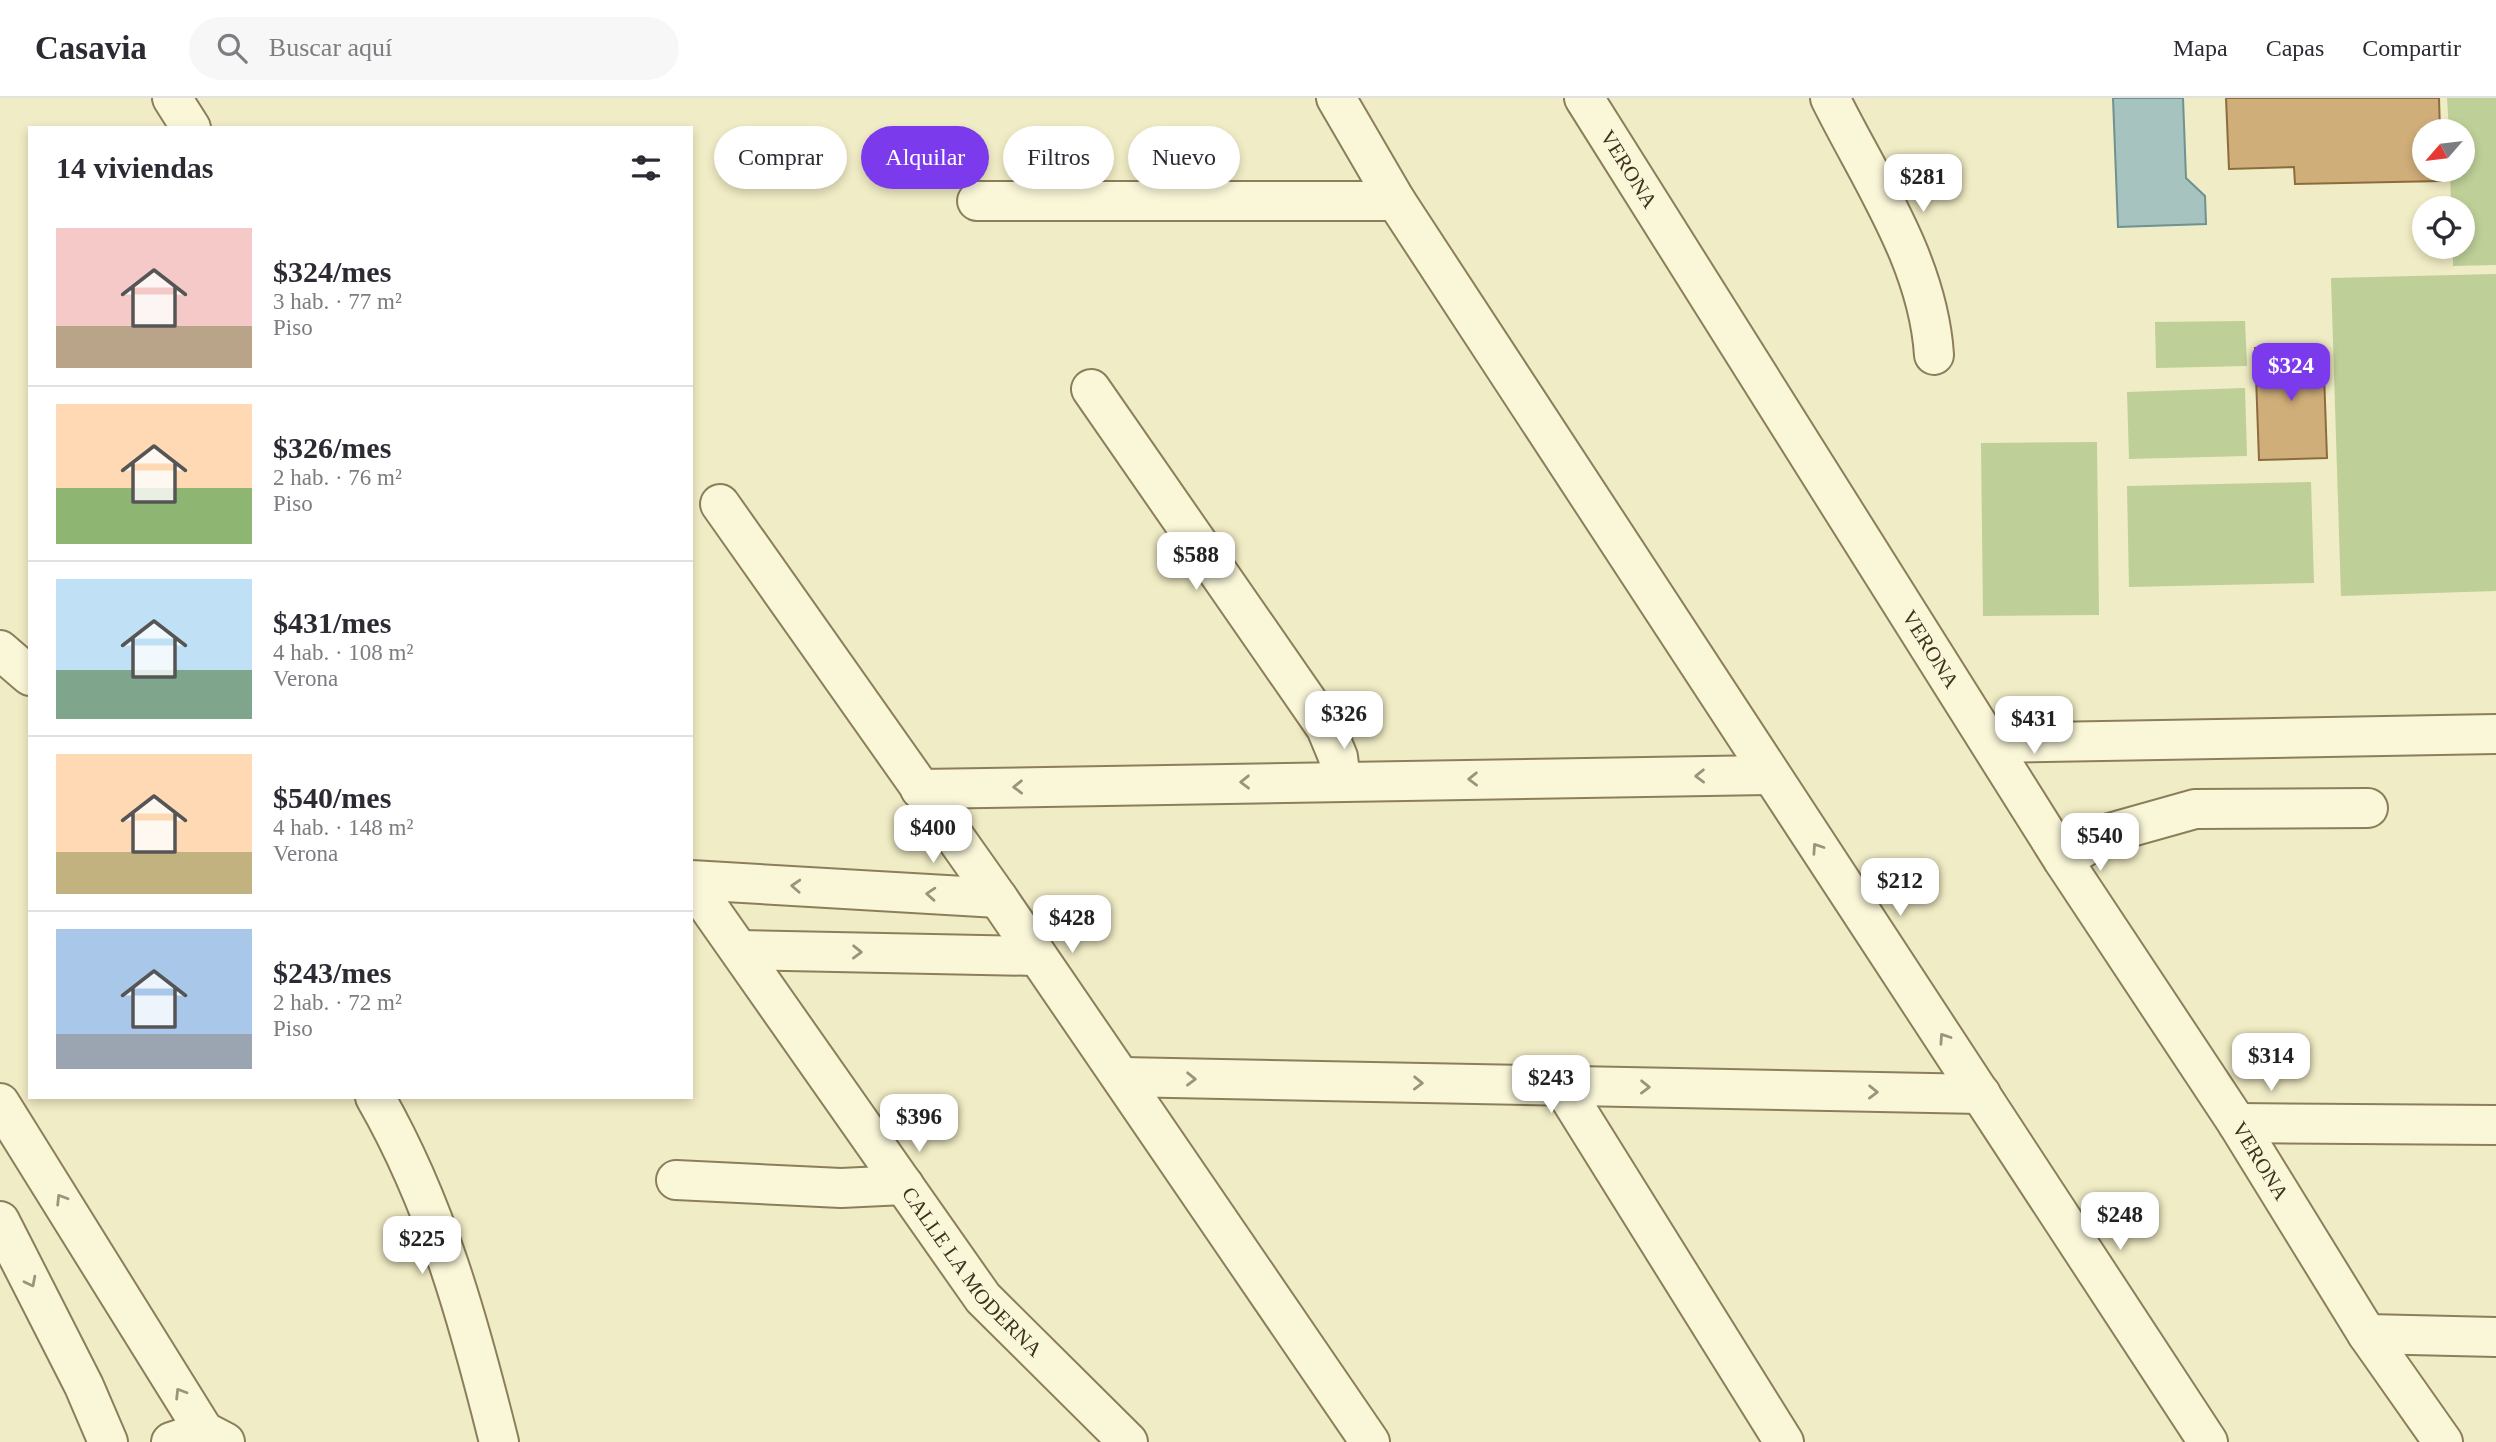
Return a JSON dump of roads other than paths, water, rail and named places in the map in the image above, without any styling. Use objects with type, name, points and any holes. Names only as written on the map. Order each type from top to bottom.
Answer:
[{"type":"street","points":[[172,98],[190,126]]},
{"type":"street","points":[[1336,98],[1396,201],[1768,775],[1982,1094],[2208,1442]]},
{"type":"street","name":"VERONA","points":[[1584,98],[1992,743],[2063,860],[2237,1123],[2367,1334],[2443,1442]]},
{"type":"street","points":[[1830,98],[1911,257],[1925,296],[1934,355]]},
{"type":"street","points":[[977,201],[1396,201]]},
{"type":"street","points":[[1091,389],[1326,728],[1338,757],[1341,780]]},
{"type":"street","points":[[720,504],[998,898],[1370,1442]]},
{"type":"street","points":[[0,650],[28,674]]},
{"type":"street","points":[[1992,743],[2496,734]]},
{"type":"street","points":[[920,789],[1768,775]]},
{"type":"street","points":[[2063,860],[2106,834],[2195,809],[2368,808]]},
{"type":"street","points":[[693,881],[998,898]]},
{"type":"street","name":"CALLE LA MODERNA","points":[[693,884],[984,1298],[1128,1442]]},
{"type":"street","points":[[740,950],[1036,956]]},
{"type":"street","points":[[1122,1077],[1982,1094]]},
{"type":"street","points":[[1562,1086],[1784,1442]]},
{"type":"street","points":[[376,1099],[397,1136],[432,1217],[469,1322],[499,1442]]},
{"type":"street","points":[[0,1103],[200,1438]]},
{"type":"street","points":[[2237,1123],[2496,1125]]},
{"type":"street","points":[[676,1180],[841,1188],[904,1185]]},
{"type":"street","points":[[0,1222],[84,1386],[108,1442]]},
{"type":"street","points":[[2367,1334],[2496,1337]]},
{"type":"water","points":[[2113,98],[2183,98],[2186,178],[2205,196],[2206,224],[2118,227]]}]
